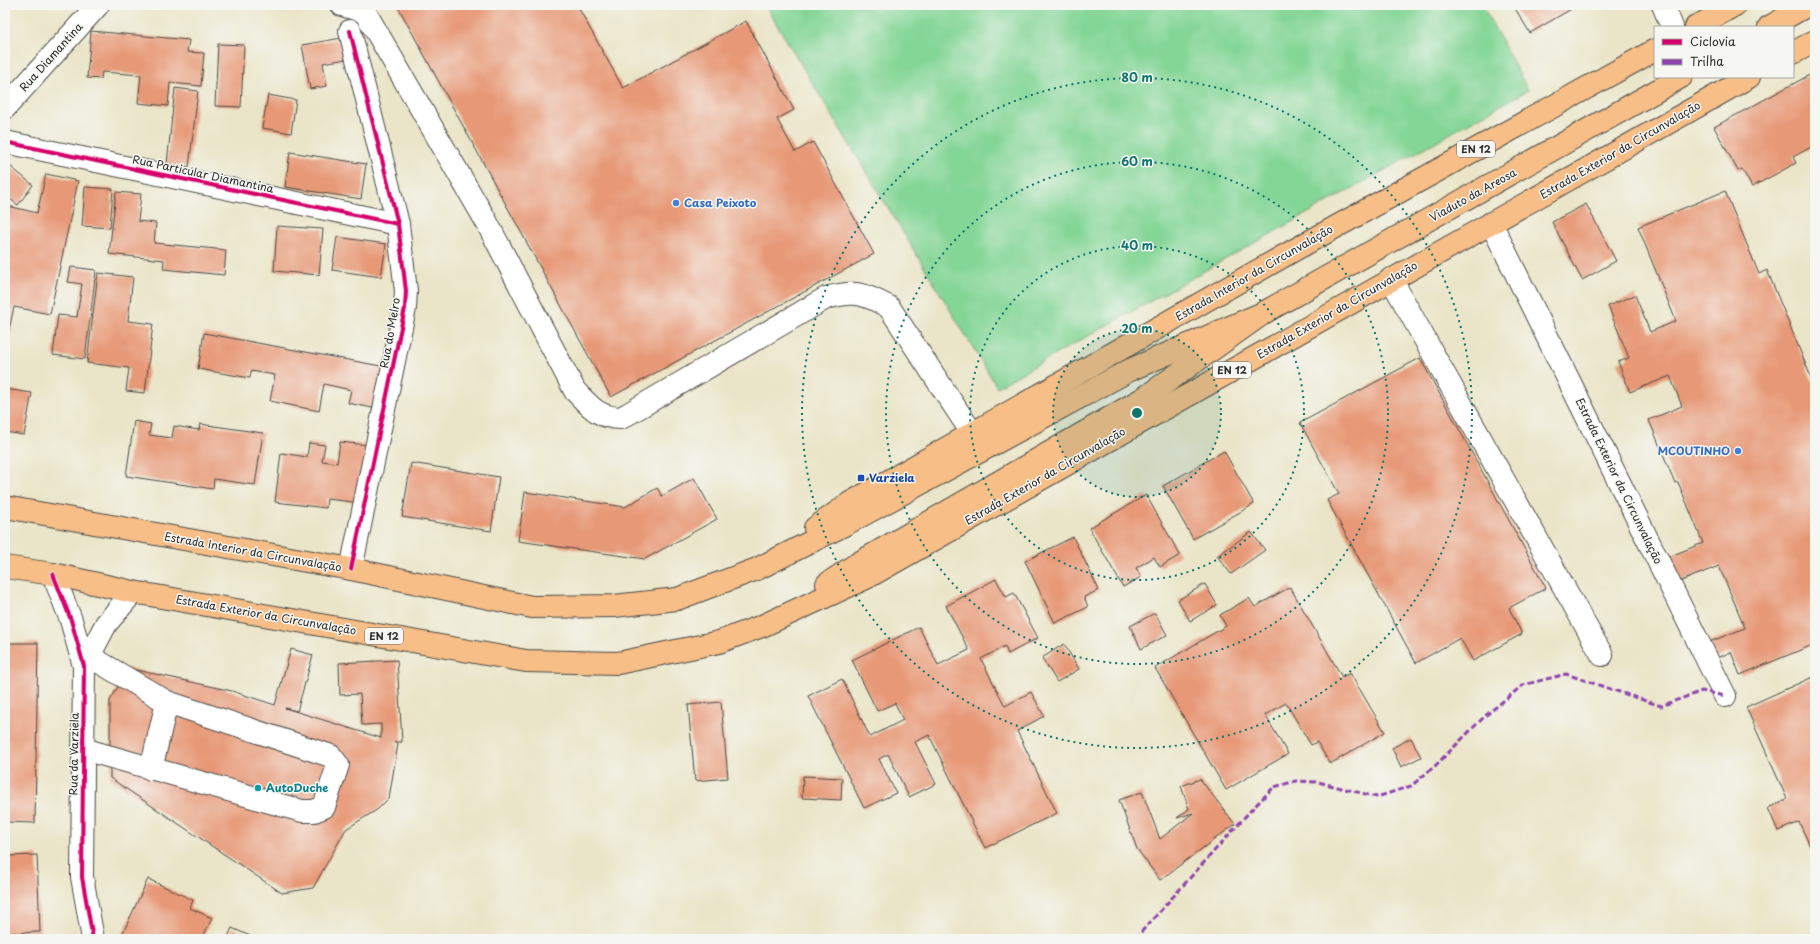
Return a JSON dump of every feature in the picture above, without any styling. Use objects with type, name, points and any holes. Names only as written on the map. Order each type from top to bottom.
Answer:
[{"type":"main road","points":[[1698,26],[1735,5]]},
{"type":"main road","points":[[1771,26],[1808,5]]},
{"type":"main road","points":[[1794,52],[1815,41]]},
{"type":"main road","name":"Estrada Interior da Circunvalação","points":[[757,569],[850,503],[1296,249],[1654,51]]},
{"type":"main road","name":"Viaduto da Areosa","points":[[1264,312],[1679,78]]},
{"type":"main road","name":"Estrada Exterior da Circunvalação","points":[[5,567],[53,574],[133,592],[526,661],[618,663],[719,642],[762,626],[868,577],[1747,78]]},
{"type":"main road","name":"Estrada Interior da Circunvalação","points":[[5,507],[351,569],[532,607],[614,606],[677,599],[757,569],[846,524],[1132,369],[1264,312]]},
{"type":"main road","name":"Estrada Exterior da Circunvalação","points":[[762,626],[857,564],[1144,398],[1264,312]]},
{"type":"street","name":"Rua Diamantina","points":[[5,108],[98,5]]},
{"type":"street","points":[[342,5],[365,12],[485,219],[575,391],[597,414],[612,418],[621,418],[826,298],[843,293],[866,295],[889,307],[972,433]]},
{"type":"street","points":[[1663,5],[1672,26]]},
{"type":"street","name":"Rua do Melro","points":[[350,31],[398,224],[406,291],[405,308],[351,569]]},
{"type":"street","name":"Rua Particular Diamantina","points":[[5,142],[398,224]]},
{"type":"street","name":"Estrada Exterior da Circunvalação","points":[[1491,223],[1725,696]]},
{"type":"street","points":[[1391,280],[1602,655]]},
{"type":"street","name":"Rua da Varziela","points":[[53,574],[72,620],[86,661],[83,750],[82,877],[93,939]]},
{"type":"street","name":"Rua da Varziela","points":[[86,661],[106,624],[133,592]]},
{"type":"street","points":[[83,750],[302,811],[314,811],[324,807],[338,765],[331,756],[167,702],[86,661]]},
{"type":"street","points":[[151,769],[167,702]]},
{"type":"green space","points":[[765,5],[1482,5],[1528,90],[997,387]]},
{"type":"building","name":"Casa Peixoto","points":[[397,5],[577,5],[623,88],[746,21],[794,110],[777,119],[795,152],[813,142],[874,254],[611,397]]},
{"type":"building","points":[[1513,5],[1571,5],[1573,8],[1530,33]]},
{"type":"building","points":[[91,31],[189,40],[187,52],[204,53],[201,86],[170,83],[168,106],[138,103],[141,75],[102,72],[101,79],[87,78]]},
{"type":"building","points":[[342,38],[346,59],[323,63],[327,86],[310,89],[302,45]]},
{"type":"building","points":[[218,44],[244,45],[241,107],[215,106]]},
{"type":"building","points":[[1815,72],[1815,145],[1793,157],[1796,163],[1752,187],[1742,169],[1738,171],[1714,127]]},
{"type":"building","points":[[175,88],[198,91],[189,167],[167,164]]},
{"type":"building","points":[[268,95],[296,100],[291,133],[262,128]]},
{"type":"building","points":[[290,152],[366,164],[361,199],[285,187]]},
{"type":"building","points":[[5,162],[33,185],[18,205],[6,196],[5,197]]},
{"type":"building","points":[[46,174],[78,181],[50,314],[14,307],[5,348],[5,219],[8,206],[37,213]]},
{"type":"building","points":[[85,187],[113,189],[110,228],[82,226]]},
{"type":"building","name":"MCOUTINHO","points":[[1725,191],[1759,274],[1767,270],[1815,387],[1815,644],[1740,675],[1731,652],[1713,660],[1707,643],[1745,628],[1719,566],[1679,582],[1668,557],[1703,543],[1678,482],[1675,483],[1649,420],[1682,406],[1670,376],[1630,392],[1618,362],[1629,358],[1608,306],[1635,295],[1650,332],[1676,321],[1638,227]]},
{"type":"building","points":[[116,192],[141,194],[138,221],[156,223],[154,243],[226,250],[224,275],[163,269],[164,260],[109,254]]},
{"type":"building","points":[[1586,204],[1616,261],[1582,280],[1552,222]]},
{"type":"building","points":[[277,226],[323,229],[319,275],[274,271]]},
{"type":"building","points":[[337,237],[386,244],[381,277],[332,270]]},
{"type":"building","points":[[71,267],[96,270],[85,359],[53,355],[58,315],[77,317],[82,284],[68,282]]},
{"type":"building","points":[[98,273],[133,277],[128,321],[153,324],[145,393],[126,391],[129,368],[87,363]]},
{"type":"building","points":[[204,333],[386,367],[377,409],[348,403],[351,390],[324,384],[319,411],[270,401],[275,375],[251,371],[250,378],[198,369]]},
{"type":"building","points":[[1420,358],[1546,588],[1509,608],[1522,634],[1473,661],[1460,638],[1416,663],[1327,500],[1339,494],[1300,423]]},
{"type":"building","points":[[5,389],[32,393],[24,435],[5,432]]},
{"type":"building","points":[[134,421],[151,424],[149,435],[172,438],[174,426],[199,430],[200,424],[263,433],[255,485],[214,479],[213,489],[126,476]]},
{"type":"building","points":[[340,442],[368,445],[361,503],[327,499],[326,508],[275,502],[281,453],[307,457],[309,443],[325,445],[322,461],[337,463]]},
{"type":"building","points":[[1224,451],[1254,504],[1193,539],[1163,486]]},
{"type":"building","points":[[411,463],[499,477],[491,531],[402,517]]},
{"type":"building","points":[[694,478],[717,519],[645,559],[518,541],[525,492],[625,507],[657,488],[662,496]]},
{"type":"building","points":[[1146,495],[1180,555],[1160,567],[1154,557],[1136,568],[1141,577],[1123,587],[1089,528]]},
{"type":"building","points":[[1251,532],[1265,550],[1231,574],[1217,556]]},
{"type":"building","points":[[1073,537],[1099,590],[1084,597],[1088,607],[1055,623],[1025,561]]},
{"type":"building","points":[[996,579],[1006,597],[1014,593],[1038,638],[1008,654],[1005,646],[981,659],[1005,706],[1031,692],[1044,716],[1017,731],[1057,813],[985,848],[929,735],[915,742],[936,784],[909,797],[888,754],[879,759],[896,793],[864,808],[808,696],[842,679],[870,737],[903,720],[895,703],[877,711],[852,660],[919,627],[938,665],[969,650],[946,606]]},
{"type":"building","points":[[1205,584],[1217,605],[1190,621],[1178,600]]},
{"type":"building","points":[[1290,587],[1342,677],[1350,673],[1385,732],[1330,764],[1317,742],[1311,745],[1286,703],[1265,715],[1288,754],[1226,790],[1155,668],[1226,626],[1220,615],[1249,598],[1255,607]]},
{"type":"building","points":[[1155,613],[1167,635],[1141,649],[1130,626]]},
{"type":"building","points":[[5,643],[38,643],[35,823],[5,822]]},
{"type":"building","points":[[1064,644],[1079,669],[1057,682],[1042,658]]},
{"type":"building","name":"AutoDuche","points":[[291,649],[313,655],[297,711],[285,708],[381,738],[381,724],[362,725],[360,694],[340,695],[339,663],[397,660],[402,742],[394,742],[398,744],[389,798],[378,809],[346,829],[313,888],[282,893],[110,778],[110,701],[128,668],[232,691],[275,705]]},
{"type":"building","points":[[1815,676],[1815,857],[1799,822],[1778,831],[1768,808],[1787,799],[1746,707]]},
{"type":"building","points":[[721,702],[728,778],[695,781],[688,705]]},
{"type":"building","points":[[1411,738],[1421,757],[1401,767],[1392,748]]},
{"type":"building","points":[[803,776],[842,778],[841,800],[802,798]]},
{"type":"building","points":[[1200,779],[1235,824],[1160,880],[1137,849],[1119,800],[1142,792],[1160,839],[1193,813],[1177,818],[1189,809],[1181,786]]},
{"type":"building","points":[[37,855],[40,932],[5,933],[5,856]]},
{"type":"building","points":[[148,879],[193,900],[190,908],[212,918],[202,939],[120,939]]},
{"type":"building","points":[[232,928],[257,939],[227,939]]},
{"type":"marked path","points":[[1135,939],[1252,809],[1274,787],[1296,781],[1318,782],[1377,797],[1411,786],[1435,766],[1485,716],[1523,685],[1566,674],[1661,706],[1702,691],[1725,696]]},
{"type":"cycle path","points":[[350,31],[398,224],[406,291],[405,308],[351,569]]},
{"type":"cycle path","points":[[5,142],[398,224]]},
{"type":"cycle path","points":[[53,574],[71,620],[84,666],[82,877],[93,939]]},
{"type":"place","name":"Casa Peixoto","points":[[676,203]]},
{"type":"place","name":"MCOUTINHO","points":[[1738,451]]},
{"type":"place","name":"Varziela","points":[[861,478]]},
{"type":"place","name":"AutoDuche","points":[[258,788]]}]
